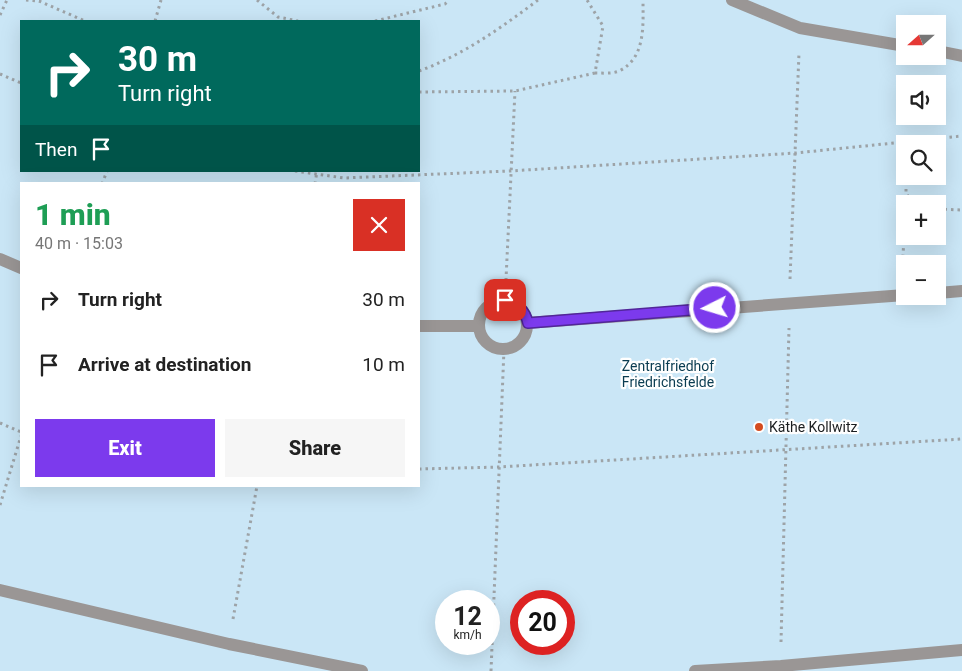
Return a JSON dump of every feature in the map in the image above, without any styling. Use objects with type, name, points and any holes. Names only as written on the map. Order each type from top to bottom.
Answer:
[{"type":"lane","points":[[732,0],[800,28],[896,44]]},
{"type":"lane","points":[[946,53],[962,56]]},
{"type":"lane","points":[[0,259],[20,268]]},
{"type":"lane","points":[[946,292],[962,291]]},
{"type":"lane","points":[[528,323],[896,295]]},
{"type":"lane","points":[[505,300],[520,308],[526,315],[528,323],[524,338],[519,344],[513,348],[504,349],[497,349],[484,341],[479,326],[484,310],[490,304],[505,300]]},
{"type":"lane","points":[[420,326],[479,326]]},
{"type":"lane","points":[[0,590],[229,644],[362,671]]},
{"type":"lane","points":[[696,671],[780,666],[962,650]]},
{"type":"path","points":[[0,15],[7,0]]},
{"type":"path","points":[[26,0],[39,1],[82,20]]},
{"type":"path","points":[[155,20],[161,0]]},
{"type":"path","points":[[257,0],[278,17],[293,20]]},
{"type":"path","points":[[379,20],[445,4],[449,0]]},
{"type":"path","points":[[420,71],[437,64],[495,32],[538,0]]},
{"type":"path","points":[[587,0],[603,26],[595,73]]},
{"type":"path","points":[[420,92],[515,91],[595,73],[617,72],[633,62],[642,38],[643,0]]},
{"type":"path","points":[[781,637],[785,448],[800,28]]},
{"type":"path","points":[[0,74],[20,84]]},
{"type":"path","points":[[505,300],[515,91]]},
{"type":"path","points":[[946,138],[962,136]]},
{"type":"path","points":[[317,173],[344,178],[510,171],[796,153],[896,144]]},
{"type":"path","points":[[946,209],[962,210]]},
{"type":"path","points":[[491,671],[504,349]]},
{"type":"path","points":[[0,423],[20,433]]},
{"type":"path","points":[[0,505],[20,437]]},
{"type":"path","points":[[420,469],[499,467],[785,448],[962,439]]},
{"type":"path","points":[[237,601],[257,487]]},
{"type":"green space","name":"Zentralfriedhof Friedrichsfelde","points":[[0,0],[962,0],[962,671],[0,671]]},
{"type":"place","name":"Käthe Kollwitz","points":[[759,427]]},
{"type":"route","points":[[505,300],[520,308],[526,315],[528,323],[715,308]]}]
